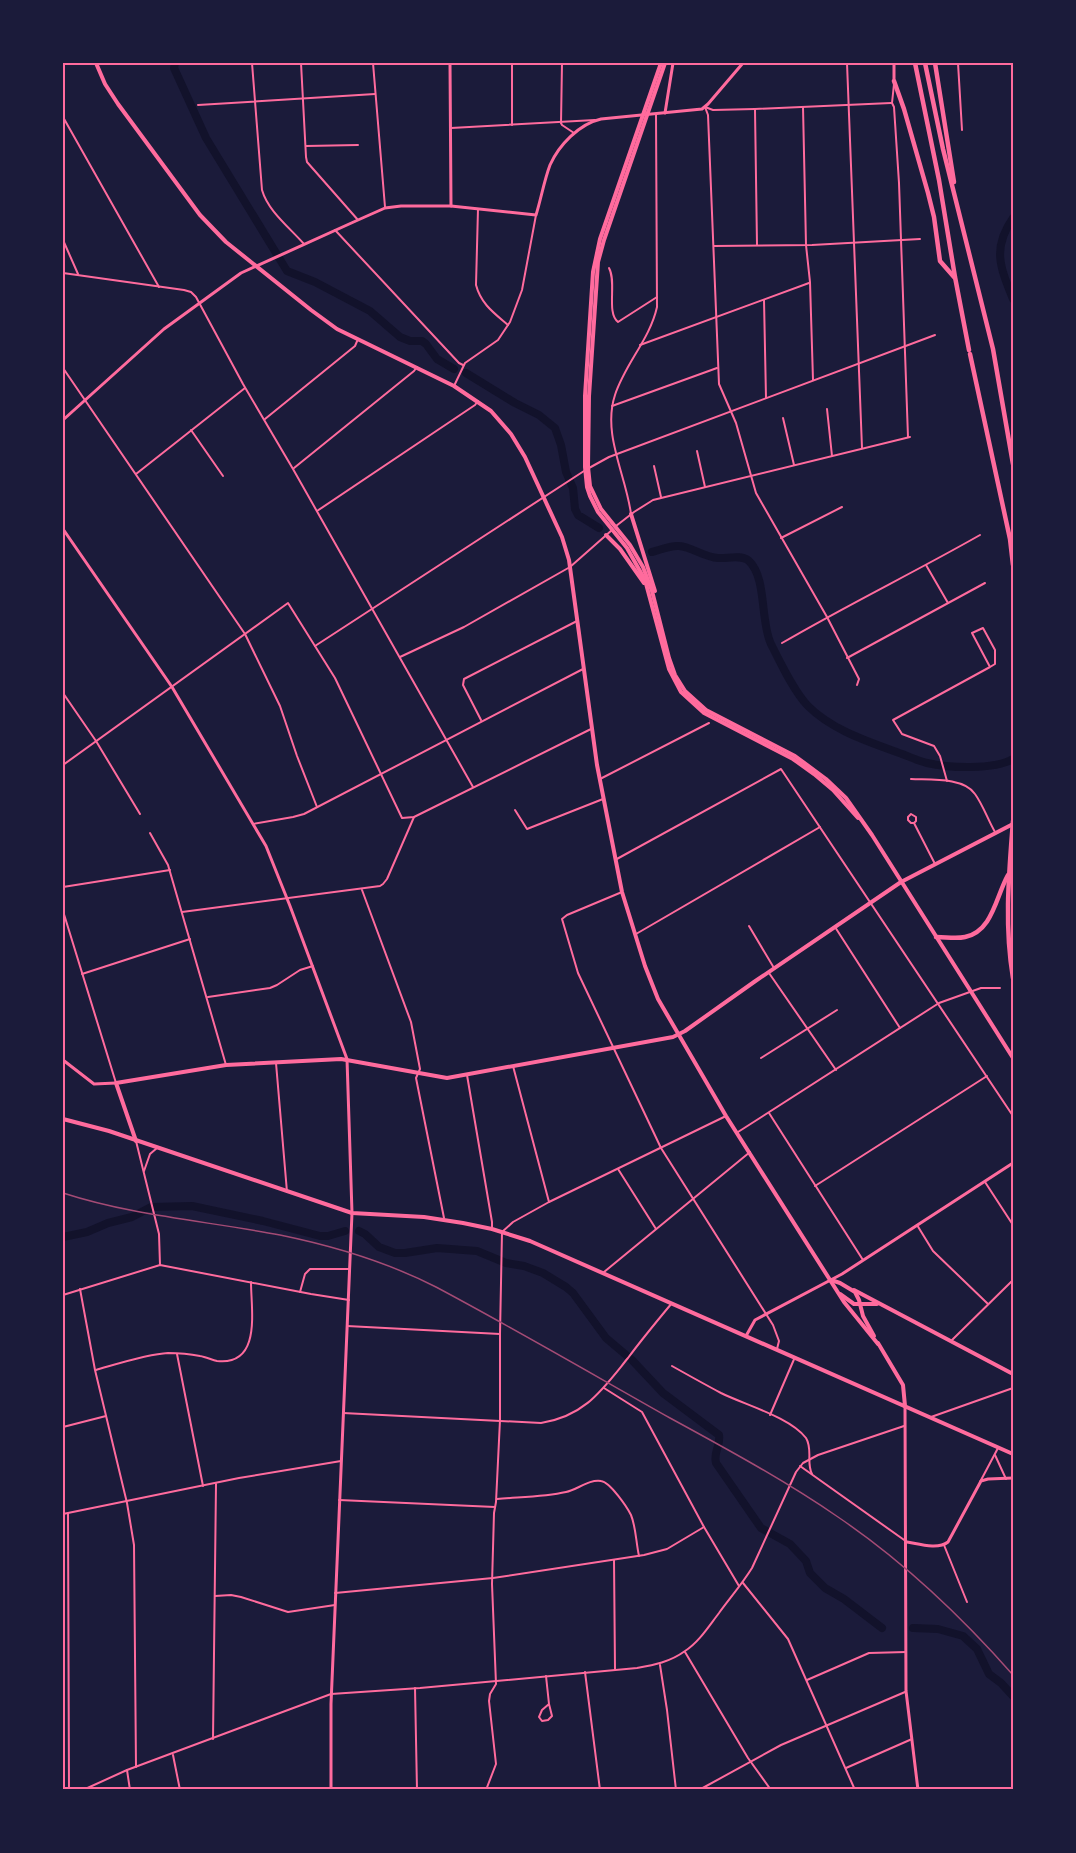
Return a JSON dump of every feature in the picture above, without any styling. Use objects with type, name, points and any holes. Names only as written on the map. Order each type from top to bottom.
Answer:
[{"type":"highway","points":[[915,63],[941,190],[955,277],[1010,539],[1013,565]]},
{"type":"highway","points":[[925,63],[942,149],[993,349],[1013,464]]},
{"type":"highway","points":[[935,63],[957,206]]},
{"type":"highway","points":[[894,81],[930,199],[940,261],[955,277]]},
{"type":"highway","points":[[1013,822],[1008,936],[1013,978]]},
{"type":"highway","points":[[936,937],[966,937],[980,930],[992,914],[1002,885],[1009,873]]},
{"type":"main road","points":[[96,63],[105,84],[118,104],[200,215],[226,242],[337,329],[417,367],[478,401],[491,411],[519,446],[562,537],[570,567],[591,729],[615,860],[634,934],[658,999],[726,1116],[830,1280],[878,1344]]},
{"type":"main road","points":[[663,63],[598,262],[589,396],[588,467],[593,495],[601,509],[630,545],[643,567],[652,591],[672,668],[680,684],[706,710],[789,753],[816,771],[846,798],[1013,1058]]},
{"type":"main road","points":[[645,115],[600,238],[595,261],[585,396],[587,487],[594,504],[634,558],[645,579],[669,669],[681,692],[704,713],[804,766],[833,790],[863,822]]},
{"type":"main road","points":[[631,514],[658,602],[660,621]]},
{"type":"main road","points":[[607,533],[645,584],[654,607]]},
{"type":"main road","points":[[136,1141],[116,1083],[226,1065],[347,1059],[447,1078],[678,1035],[901,882],[1013,822]]},
{"type":"main road","points":[[63,1119],[105,1130],[352,1213],[444,1220],[492,1229],[542,1246],[1013,1454]]},
{"type":"main road","points":[[830,1280],[840,1282],[1013,1374]]},
{"type":"main road","points":[[851,1288],[857,1295],[864,1319],[903,1385],[906,1406]]},
{"type":"main road","points":[[839,1293],[850,1303],[880,1305]]},
{"type":"street","points":[[252,63],[262,190],[265,200],[304,244]]},
{"type":"street","points":[[301,63],[307,162],[358,220]]},
{"type":"street","points":[[373,63],[385,208]]},
{"type":"street","points":[[450,63],[451,207]]},
{"type":"street","points":[[512,63],[512,125]]},
{"type":"street","points":[[562,63],[561,123],[574,133]]},
{"type":"street","points":[[664,113],[673,63]]},
{"type":"street","points":[[451,128],[561,123],[696,110],[705,106],[743,63]]},
{"type":"street","points":[[847,63],[862,448]]},
{"type":"street","points":[[400,657],[464,627],[570,567],[607,533],[648,502],[909,437],[899,183],[892,103],[894,63]]},
{"type":"street","points":[[958,63],[962,130]]},
{"type":"street","points":[[198,105],[375,94]]},
{"type":"street","points":[[705,106],[713,110],[892,103]]},
{"type":"street","points":[[705,106],[708,115],[719,384],[740,437],[756,493],[827,616],[859,679],[858,685]]},
{"type":"street","points":[[803,107],[806,245],[810,282],[813,380]]},
{"type":"street","points":[[755,109],[758,245]]},
{"type":"street","points":[[631,514],[611,417],[618,387],[655,314],[657,297],[656,114]]},
{"type":"street","points":[[63,117],[159,287]]},
{"type":"street","points":[[454,386],[463,365],[498,340],[508,325],[522,290],[536,215],[551,163],[574,133],[590,122],[601,119]]},
{"type":"street","points":[[306,146],[358,145]]},
{"type":"street","points":[[63,420],[158,334],[241,273],[385,208],[451,207],[536,215]]},
{"type":"street","points":[[478,209],[476,285],[484,304],[508,325]]},
{"type":"street","points":[[335,230],[463,365]]},
{"type":"street","points":[[714,246],[806,245],[920,239]]},
{"type":"street","points":[[63,240],[78,274]]},
{"type":"street","points":[[609,268],[612,275],[613,317],[618,322],[657,297]]},
{"type":"street","points":[[63,273],[188,291],[196,297],[473,787]]},
{"type":"street","points":[[640,345],[810,282]]},
{"type":"street","points":[[764,300],[766,398]]},
{"type":"street","points":[[315,646],[591,466],[617,454],[935,335]]},
{"type":"street","points":[[264,420],[355,346],[358,339]]},
{"type":"street","points":[[293,469],[417,367]]},
{"type":"street","points":[[63,368],[244,633],[280,706],[317,807]]},
{"type":"street","points":[[612,406],[717,368]]},
{"type":"street","points":[[136,474],[245,387]]},
{"type":"street","points":[[317,511],[478,401]]},
{"type":"street","points":[[827,409],[832,456]]},
{"type":"street","points":[[783,418],[794,465]]},
{"type":"street","points":[[191,430],[223,476]]},
{"type":"street","points":[[697,451],[705,487]]},
{"type":"street","points":[[654,466],[662,498]]},
{"type":"street","points":[[781,538],[842,507]]},
{"type":"street","points":[[63,529],[172,687],[266,846],[347,1059],[352,1213],[331,1694],[331,1790]]},
{"type":"street","points":[[782,643],[827,616],[980,535]]},
{"type":"street","points":[[926,565],[948,603]]},
{"type":"street","points":[[847,658],[985,583]]},
{"type":"street","points":[[63,765],[288,603],[335,678],[402,819],[414,817],[591,729]]},
{"type":"street","points":[[481,720],[463,685],[464,679],[577,621]]},
{"type":"street","points":[[946,781],[940,756],[934,746],[902,734],[893,720],[990,667],[995,664],[995,650],[983,627],[972,633],[990,667]]},
{"type":"street","points":[[254,826],[294,818],[583,669]]},
{"type":"street","points":[[63,693],[96,741],[140,814]]},
{"type":"street","points":[[600,779],[709,723]]},
{"type":"street","points":[[615,860],[781,769],[1013,1116]]},
{"type":"street","points":[[911,779],[946,781],[966,786],[975,793],[995,833]]},
{"type":"street","points":[[515,810],[527,829],[603,799]]},
{"type":"street","points":[[182,912],[362,890],[383,884],[414,817]]},
{"type":"street","points":[[914,823],[935,864]]},
{"type":"street","points":[[634,934],[820,827]]},
{"type":"street","points":[[150,833],[170,870],[226,1065]]},
{"type":"street","points":[[63,887],[170,870]]},
{"type":"street","points":[[362,890],[411,1022],[420,1069],[416,1078],[444,1220]]},
{"type":"street","points":[[622,892],[562,919],[578,974],[661,1148],[772,1323],[779,1344],[777,1349]]},
{"type":"street","points":[[63,910],[116,1083],[94,1084],[63,1060]]},
{"type":"street","points":[[748,926],[774,968]]},
{"type":"street","points":[[834,926],[900,1028]]},
{"type":"street","points":[[82,974],[190,939]]},
{"type":"street","points":[[207,998],[270,988],[291,975],[313,966]]},
{"type":"street","points":[[768,972],[836,1070]]},
{"type":"street","points":[[738,1132],[939,1003],[981,988],[1000,988]]},
{"type":"street","points":[[761,1058],[837,1010]]},
{"type":"street","points":[[276,1062],[287,1192]]},
{"type":"street","points":[[513,1066],[549,1202]]},
{"type":"street","points":[[467,1075],[492,1229]]},
{"type":"street","points":[[815,1186],[987,1076]]},
{"type":"street","points":[[768,1113],[863,1260]]},
{"type":"street","points":[[486,1790],[496,1764],[489,1701],[496,1681],[493,1578],[500,1420],[502,1232],[513,1222],[549,1202],[726,1116]]},
{"type":"street","points":[[136,1141],[159,1234],[160,1264]]},
{"type":"street","points":[[144,1171],[150,1154],[157,1148]]},
{"type":"street","points":[[603,1272],[750,1152]]},
{"type":"street","points":[[746,1336],[753,1323],[765,1315],[863,1260],[1013,1163]]},
{"type":"street","points":[[618,1169],[656,1229]]},
{"type":"street","points":[[984,1182],[1013,1225]]},
{"type":"street","points":[[917,1226],[933,1251],[988,1304]]},
{"type":"street","points":[[63,1295],[160,1264],[349,1300]]},
{"type":"street","points":[[300,1292],[305,1274],[310,1269],[350,1269]]},
{"type":"street","points":[[950,1341],[1013,1280]]},
{"type":"street","points":[[95,1370],[160,1354],[202,1356],[217,1361],[235,1358],[245,1352],[251,1338],[251,1282]]},
{"type":"street","points":[[80,1290],[95,1370],[134,1545],[136,1767]]},
{"type":"street","points":[[343,1413],[541,1423],[552,1421],[581,1409],[604,1388],[672,1304]]},
{"type":"street","points":[[347,1326],[500,1334]]},
{"type":"street","points":[[177,1354],[203,1486]]},
{"type":"street","points":[[770,1415],[795,1357]]},
{"type":"street","points":[[672,1366],[720,1392],[791,1425],[806,1438],[812,1474]]},
{"type":"street","points":[[604,1388],[642,1412],[739,1587]]},
{"type":"street","points":[[930,1417],[1013,1388]]},
{"type":"street","points":[[906,1406],[906,1691],[918,1790]]},
{"type":"street","points":[[63,1427],[106,1416]]},
{"type":"street","points":[[83,1790],[127,1770],[331,1694],[496,1681],[660,1664],[685,1652],[696,1642],[743,1582],[752,1568],[800,1466],[810,1458],[906,1425]]},
{"type":"street","points":[[800,1466],[907,1542],[938,1546],[948,1542],[998,1448]]},
{"type":"street","points":[[995,1455],[1006,1479]]},
{"type":"street","points":[[63,1514],[341,1461]]},
{"type":"street","points":[[979,1483],[986,1479],[1013,1478]]},
{"type":"street","points":[[496,1499],[564,1493],[577,1490],[591,1482],[599,1480],[605,1482],[631,1515],[639,1556]]},
{"type":"street","points":[[213,1739],[216,1484]]},
{"type":"street","points":[[339,1500],[495,1507]]},
{"type":"street","points":[[68,1513],[69,1790]]},
{"type":"street","points":[[335,1593],[493,1578],[639,1556],[667,1549],[704,1527]]},
{"type":"street","points":[[945,1545],[967,1602]]},
{"type":"street","points":[[614,1560],[615,1670]]},
{"type":"street","points":[[743,1582],[788,1639],[855,1790]]},
{"type":"street","points":[[215,1596],[241,1597],[288,1612],[335,1605]]},
{"type":"street","points":[[685,1652],[751,1762],[771,1790]]},
{"type":"street","points":[[807,1680],[869,1653],[906,1652]]},
{"type":"street","points":[[660,1664],[668,1710],[676,1790]]},
{"type":"street","points":[[585,1672],[600,1790]]},
{"type":"street","points":[[546,1676],[552,1716],[542,1721],[539,1717],[540,1713],[549,1704]]},
{"type":"street","points":[[416,1688],[417,1790]]},
{"type":"street","points":[[699,1790],[781,1745],[906,1691]]},
{"type":"street","points":[[846,1768],[912,1739]]},
{"type":"street","points":[[173,1754],[180,1790]]},
{"type":"street","points":[[127,1770],[130,1790]]},
{"type":"waterway","points":[[175,63],[174,68],[206,138],[287,271],[315,282],[370,311],[400,337],[410,341],[422,341],[437,359],[454,369]]},
{"type":"waterway","points":[[1013,218],[1006,229],[1000,248],[1002,267],[1013,299]]},
{"type":"waterway","points":[[466,373],[539,415],[555,428],[566,472],[573,488],[575,509],[578,515],[599,528]]},
{"type":"waterway","points":[[652,552],[679,546],[713,557],[738,557],[749,561],[755,569],[761,589],[765,624],[771,644],[788,676],[808,706],[840,729],[936,765],[983,766],[1004,763],[1013,759]]},
{"type":"waterway","points":[[63,1237],[87,1232],[108,1223],[132,1217],[151,1207],[192,1206],[320,1236],[345,1231]]},
{"type":"waterway","points":[[359,1231],[379,1247],[395,1253],[437,1248],[477,1251],[506,1263],[524,1266],[543,1273],[566,1287],[573,1293],[606,1338],[632,1360],[663,1393],[719,1435],[715,1455],[716,1463],[761,1528],[790,1544],[806,1561],[810,1573],[825,1588],[844,1599],[882,1628]]},
{"type":"waterway","points":[[913,1628],[938,1629],[963,1636],[977,1649],[989,1674],[1013,1696]]},
{"type":"railway","points":[[63,1193],[144,1213],[280,1235],[320,1244],[379,1262],[436,1287],[755,1465],[838,1517],[930,1590],[1013,1675]]}]
